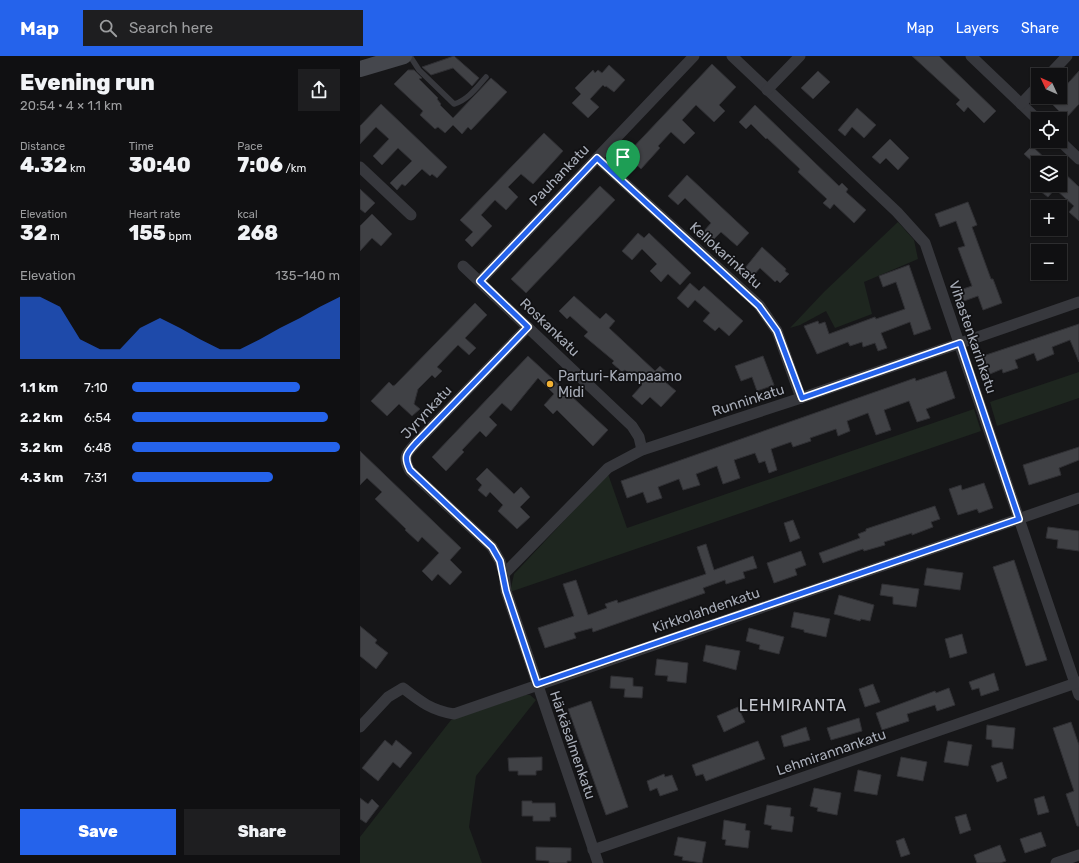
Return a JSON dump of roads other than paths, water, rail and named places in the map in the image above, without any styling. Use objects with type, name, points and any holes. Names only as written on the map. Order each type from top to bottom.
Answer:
[{"type":"street","points":[[360,69],[404,56]]},
{"type":"street","name":"Pauhankatu","points":[[480,281],[694,56]]},
{"type":"street","name":"Vihastenkarinkatu","points":[[732,56],[897,212],[925,243],[1019,519],[1077,683],[1079,695]]},
{"type":"street","points":[[768,90],[800,56]]},
{"type":"street","points":[[971,56],[1031,113]]},
{"type":"street","points":[[1056,68],[1067,56]]},
{"type":"street","points":[[1021,104],[1031,93]]},
{"type":"street","points":[[1067,148],[1079,159]]},
{"type":"street","name":"Kellokarinkatu","points":[[597,158],[759,306],[777,331],[802,398]]},
{"type":"street","points":[[360,167],[411,215]]},
{"type":"street","name":"Roskankatu","points":[[463,266],[632,426],[639,437],[642,450]]},
{"type":"street","name":"Runninkatu","points":[[504,574],[603,472],[621,460],[642,450],[802,398],[1079,302]]},
{"type":"street","name":"Jyrynkatu","points":[[504,574],[500,561],[492,547],[410,470],[406,462],[407,454],[417,442],[528,327]]},
{"type":"street","name":"Kirkkolahdenkatu","points":[[362,721],[388,696],[403,688],[425,706],[441,712],[454,714],[537,684],[1079,498]]},
{"type":"street","name":"Härkäsalmenkatu","points":[[504,574],[506,591],[598,863]]},
{"type":"street","name":"Lehmirannankatu","points":[[593,850],[1077,683]]},
{"type":"street","points":[[1056,863],[1079,855]]},
{"type":"lane","points":[[410,56],[419,70],[454,104],[469,96],[486,77]]},
{"type":"place","name":"Parturi-Kampaamo Midi","points":[[550,384]]},
{"type":"district","name":"LEHMIRANTA","points":[[793,705]]}]
